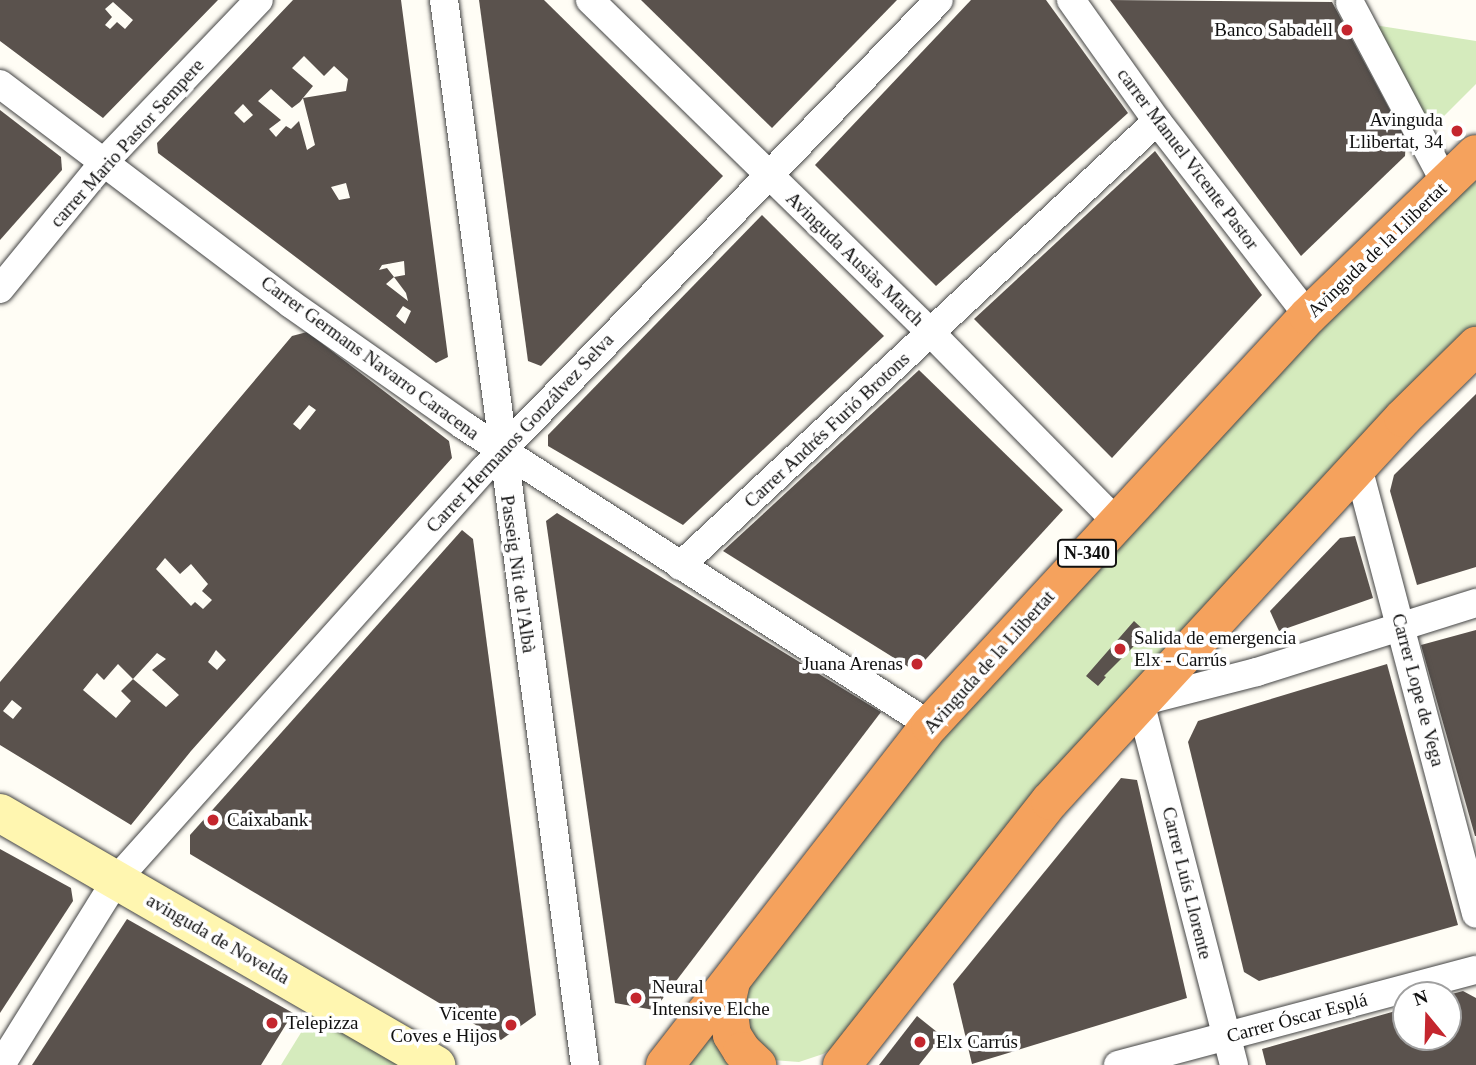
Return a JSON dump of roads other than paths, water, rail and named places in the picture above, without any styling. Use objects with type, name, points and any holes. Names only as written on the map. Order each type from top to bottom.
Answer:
[{"type":"highway","name":"Avinguda de la Llibertat","points":[[665,1065],[930,725],[1308,316],[1476,154]]},
{"type":"highway","points":[[842,1064],[1050,801],[1358,467],[1476,346]]},
{"type":"highway","points":[[731,982],[727,1000],[732,1035],[742,1051],[757,1065]]},
{"type":"main road","name":"avinguda de Novelda","points":[[0,813],[436,1065]]},
{"type":"street","name":"carrer Mario Pastor Sempere","points":[[0,289],[104,162],[259,0]]},
{"type":"street","name":"Passeig Nit de l'Albà","points":[[444,0],[585,1065]]},
{"type":"street","name":"Avinguda Ausiàs March","points":[[590,0],[931,333],[1116,521]]},
{"type":"street","name":"Carrer Hermanos Gonzálvez Selva","points":[[1,1065],[116,880],[502,452],[939,0]]},
{"type":"street","name":"carrer Manuel Vicente Pastor","points":[[1071,0],[1157,121],[1308,316]]},
{"type":"street","points":[[1350,3],[1446,184]]},
{"type":"street","name":"Carrer Germans Navarro Caracena","points":[[0,84],[291,304],[502,452],[930,725]]},
{"type":"street","name":"Carrer Andrés Furió Brotons","points":[[680,566],[1157,121]]},
{"type":"street","name":"Carrer Lope de Vega","points":[[1358,467],[1476,914]]},
{"type":"street","points":[[1140,702],[1257,672],[1476,603]]},
{"type":"street","name":"Carrer Luís Llorente","points":[[1140,702],[1234,1065]]},
{"type":"street","name":"Carrer Óscar Esplá","points":[[1118,1065],[1476,970]]},
{"type":"place","name":"Banco Sabadell","points":[[1347,30]]},
{"type":"place","name":"Avinguda Llibertat, 34","points":[[1457,131]]},
{"type":"place","name":"Salida de emergencia Elx - Carrús","points":[[1120,649]]},
{"type":"place","name":"Juana Arenas","points":[[917,664]]},
{"type":"place","name":"Caixabank","points":[[213,820]]},
{"type":"place","name":"Neural Intensive Elche","points":[[636,998]]},
{"type":"place","name":"Telepizza","points":[[272,1023]]},
{"type":"place","name":"Vicente Coves e Hijos","points":[[511,1025]]},
{"type":"place","name":"Elx Carrús","points":[[920,1042]]}]
